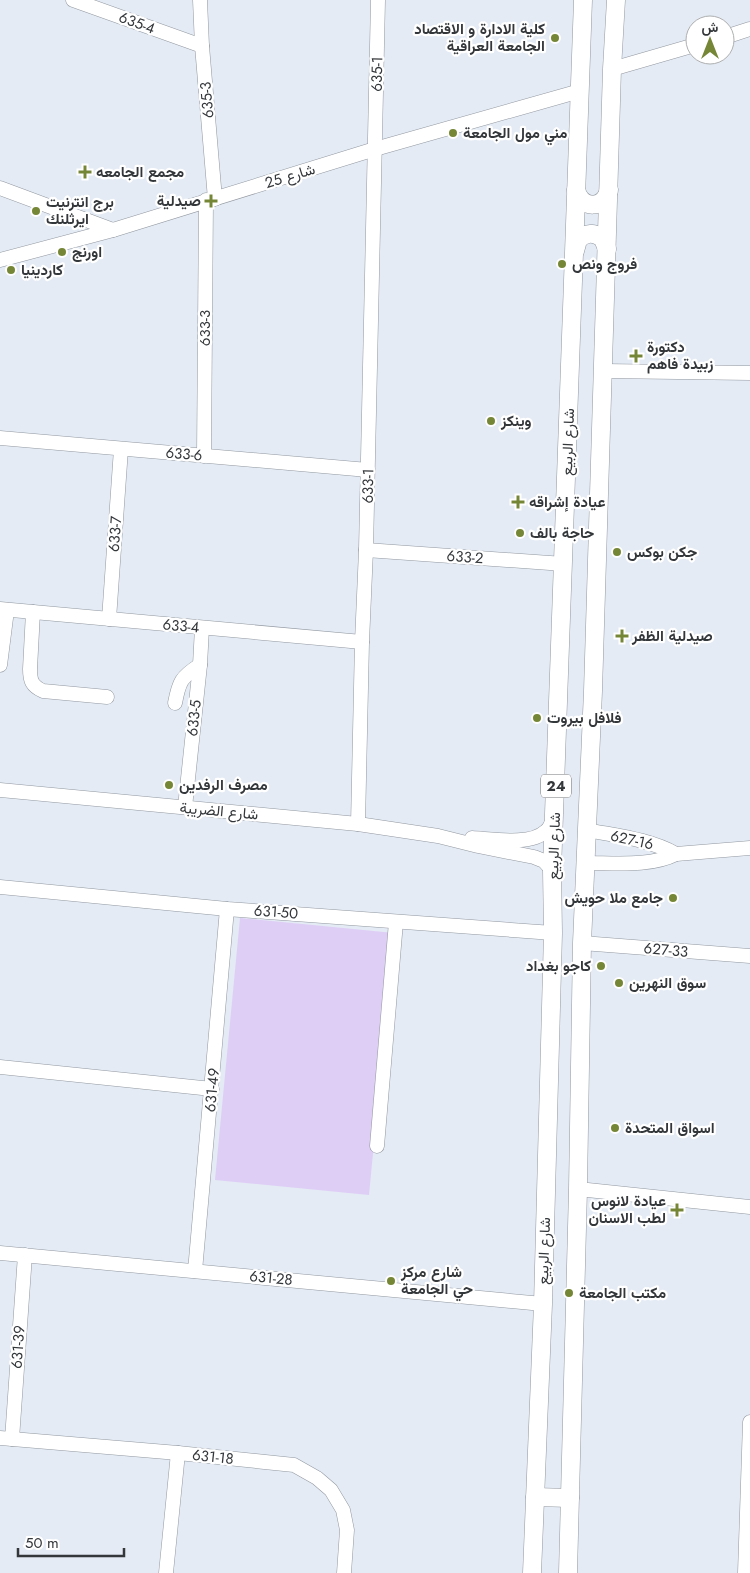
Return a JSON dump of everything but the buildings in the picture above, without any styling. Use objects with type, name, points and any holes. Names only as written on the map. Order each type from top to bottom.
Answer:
[{"type":"main road","name":"شارع الربيع","points":[[532,1573],[543,1304],[553,932],[552,870],[583,0]]},
{"type":"main road","name":"24","points":[[568,1573],[582,943],[594,681],[612,69],[616,0]]},
{"type":"main road","points":[[576,190],[584,202],[593,205],[602,202],[609,190]]},
{"type":"main road","points":[[574,251],[578,240],[587,234],[593,233],[603,239],[607,249]]},
{"type":"main road","points":[[535,1498],[570,1498]]},
{"type":"street","name":"635-4","points":[[72,0],[202,46]]},
{"type":"street","name":"635-3","points":[[200,0],[210,200]]},
{"type":"street","name":"635-1","points":[[375,149],[378,0]]},
{"type":"street","points":[[735,33],[750,29]]},
{"type":"street","points":[[612,69],[685,48]]},
{"type":"street","name":"شارع 25","points":[[0,260],[114,230],[375,149],[580,90]]},
{"type":"street","name":"633-1","points":[[358,824],[375,149]]},
{"type":"street","points":[[0,188],[114,230]]},
{"type":"street","name":"633-3","points":[[204,456],[210,200]]},
{"type":"street","points":[[604,371],[750,373]]},
{"type":"street","name":"633-6","points":[[0,438],[368,470]]},
{"type":"street","name":"633-7","points":[[108,619],[121,449]]},
{"type":"street","name":"633-2","points":[[366,550],[564,564]]},
{"type":"street","points":[[0,665],[3,610]]},
{"type":"street","name":"633-4","points":[[3,610],[362,642]]},
{"type":"street","points":[[32,612],[30,678],[35,688],[43,691],[107,697]]},
{"type":"street","name":"633-5","points":[[185,808],[202,628]]},
{"type":"street","points":[[175,703],[179,685],[186,675],[200,665]]},
{"type":"street","name":"شارع الضريبة","points":[[0,790],[358,824],[438,836],[534,857],[544,861],[552,870]]},
{"type":"street","name":"شارع الضريبة","points":[[438,836],[527,840],[547,831],[554,817]]},
{"type":"street","name":"627-16","points":[[587,830],[652,843],[663,846],[676,854]]},
{"type":"street","name":"627-16","points":[[586,863],[624,864],[666,859],[676,854],[750,848]]},
{"type":"street","name":"631-50","points":[[0,887],[227,909],[553,932]]},
{"type":"street","name":"631-49","points":[[196,1271],[227,909]]},
{"type":"street","points":[[377,1146],[396,922]]},
{"type":"street","name":"627-33","points":[[582,943],[750,956]]},
{"type":"street","points":[[0,1067],[212,1089]]},
{"type":"street","points":[[578,1189],[750,1207]]},
{"type":"street","name":"631-28","points":[[0,1253],[543,1304]]},
{"type":"street","name":"631-39","points":[[6,1438],[25,1255]]},
{"type":"street","points":[[745,1573],[750,1422]]},
{"type":"street","name":"631-18","points":[[6,1438],[294,1465],[317,1478],[331,1490],[343,1510],[347,1530],[344,1573]]},
{"type":"street","points":[[166,1573],[178,1453]]},
{"type":"shaded area","points":[[240,918],[394,933],[369,1195],[215,1180]]},
{"type":"place","name":"كلية الادارة و الاقتصاد الجامعة العراقية","points":[[555,38]]},
{"type":"place","name":"مني مول الجامعة","points":[[453,133]]},
{"type":"place","name":"مجمع الجامعه","points":[[85,172]]},
{"type":"place","name":"صيدلية","points":[[211,201]]},
{"type":"place","name":"برج انترنيت ايرثلنك","points":[[36,211]]},
{"type":"place","name":"اورنج","points":[[62,252]]},
{"type":"place","name":"فروج ونص","points":[[562,264]]},
{"type":"place","name":"كاردينيا","points":[[11,270]]},
{"type":"place","name":"دكتورة زبيدة فاهم","points":[[636,356]]},
{"type":"place","name":"وينكز","points":[[491,421]]},
{"type":"place","name":"عيادة إشراقه","points":[[518,502]]},
{"type":"place","name":"حاجة بالف","points":[[520,533]]},
{"type":"place","name":"جكن بوكس","points":[[617,552]]},
{"type":"place","name":"صيدلية الظفر","points":[[622,636]]},
{"type":"place","name":"فلافل بيروت","points":[[537,718]]},
{"type":"place","name":"مصرف الرفدين","points":[[169,785]]},
{"type":"place","name":"جامع ملا حويش","points":[[673,898]]},
{"type":"place","name":"كاجو بغداد","points":[[601,966]]},
{"type":"place","name":"سوق النهرين","points":[[619,983]]},
{"type":"place","name":"اسواق المتحدة","points":[[615,1128]]},
{"type":"place","name":"عيادة لانوس لطب الاسنان","points":[[677,1210]]},
{"type":"place","name":"شارع مركز حي الجامعة","points":[[391,1281]]},
{"type":"place","name":"مكتب الجامعة","points":[[569,1293]]}]
